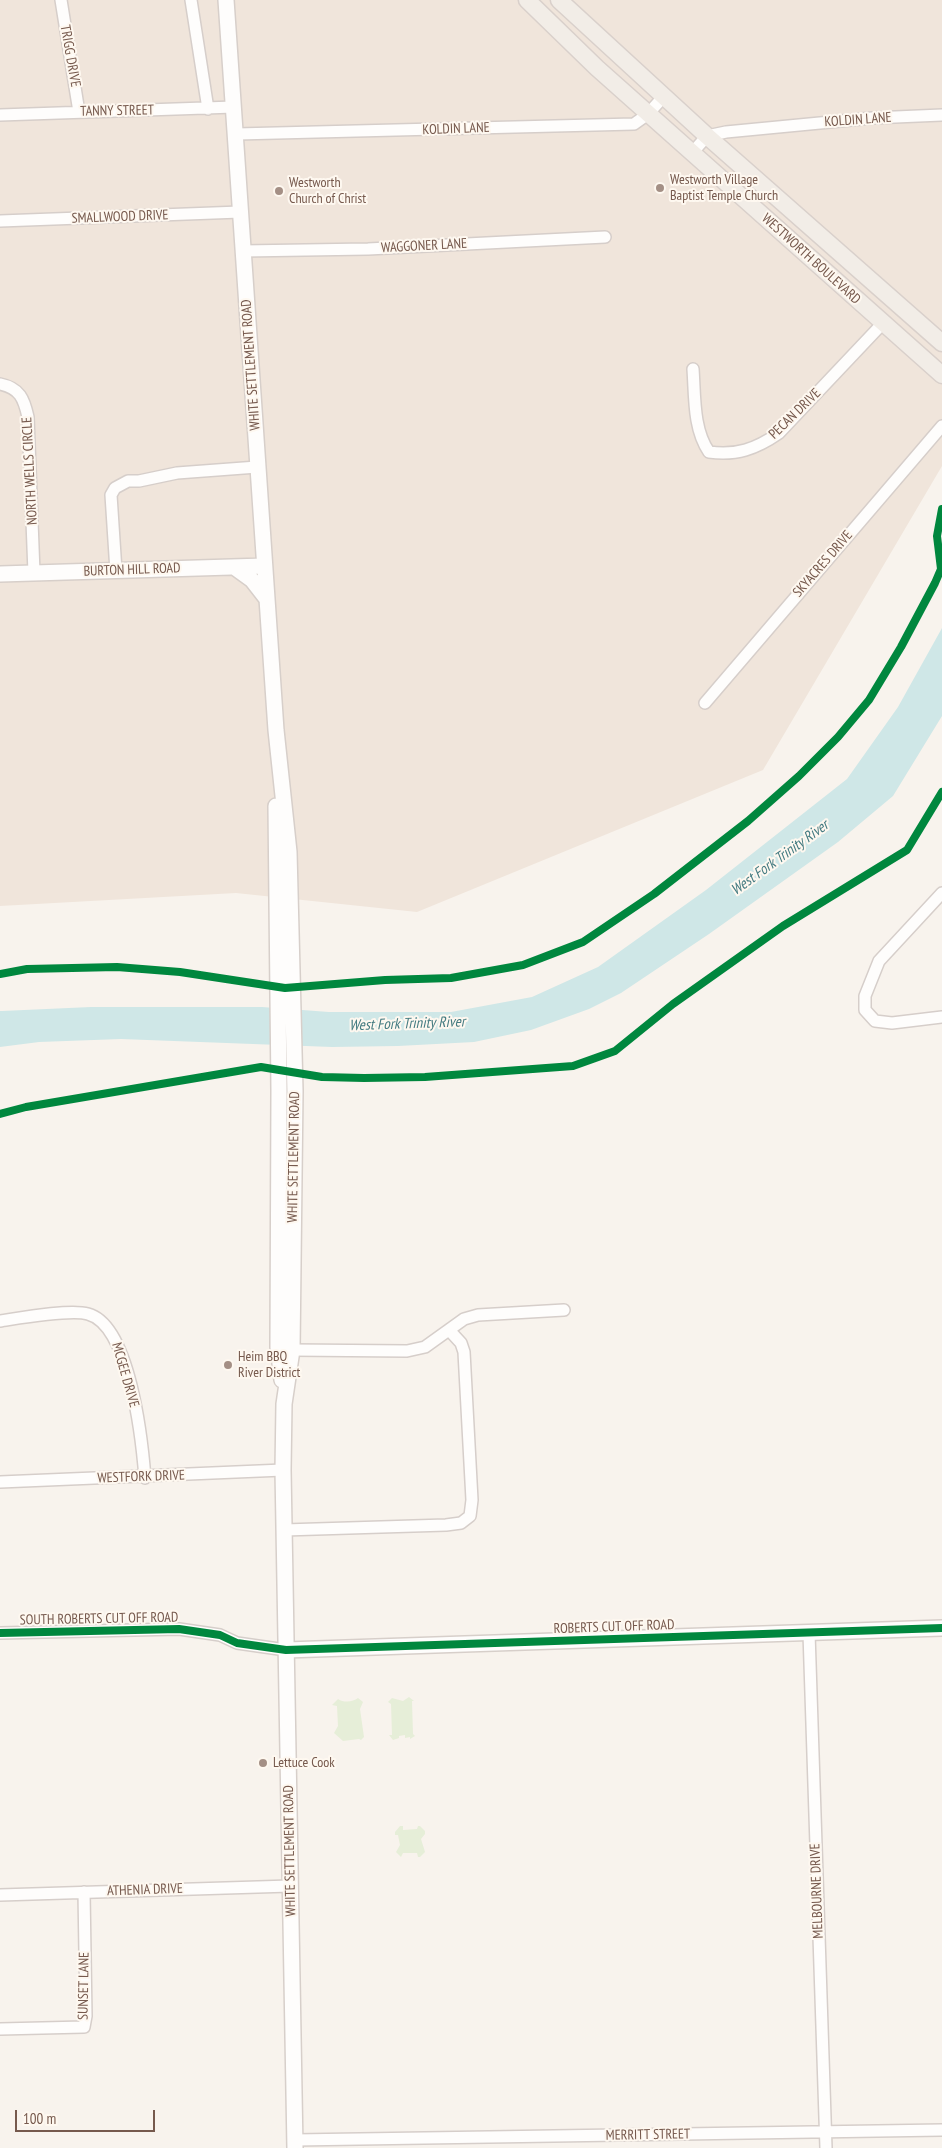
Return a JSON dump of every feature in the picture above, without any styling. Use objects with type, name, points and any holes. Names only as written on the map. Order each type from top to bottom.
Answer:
[{"type":"main road","name":"WHITE SETTLEMENT ROAD","points":[[226,0],[237,134],[240,212],[266,598],[276,730],[289,852],[293,971],[295,1092],[285,1317],[278,1347],[284,1404],[283,1470],[295,2144]]},
{"type":"main road","name":"WESTWORTH BOULEVARD","points":[[527,0],[648,114],[942,375]]},
{"type":"main road","name":"WESTWORTH BOULEVARD","points":[[559,0],[707,136],[942,344]]},
{"type":"main road","name":"BURTON HILL ROAD","points":[[0,574],[264,566]]},
{"type":"main road","points":[[234,567],[252,580],[266,598]]},
{"type":"main road","name":"WHITE SETTLEMENT ROAD","points":[[276,730],[279,1091],[285,1317],[292,1350],[284,1404]]},
{"type":"main road","name":"ROBERTS CUT OFF ROAD","points":[[286,1650],[942,1628]]},
{"type":"street","name":"TRIGG DRIVE","points":[[61,0],[80,112]]},
{"type":"street","points":[[191,0],[208,109]]},
{"type":"street","name":"KOLDIN LANE","points":[[237,134],[634,124],[648,114],[664,96]]},
{"type":"street","name":"TANNY STREET","points":[[0,115],[234,108]]},
{"type":"street","name":"KOLDIN LANE","points":[[707,136],[726,132],[872,118],[942,115]]},
{"type":"street","points":[[692,153],[707,136]]},
{"type":"street","name":"SMALLWOOD DRIVE","points":[[0,221],[240,212]]},
{"type":"street","name":"WAGGONER LANE","points":[[243,251],[368,249],[605,237]]},
{"type":"street","name":"PECAN DRIVE","points":[[693,369],[701,440],[709,452],[727,455],[747,450],[779,433],[883,323]]},
{"type":"street","name":"NORTH WELLS CIRCLE","points":[[0,384],[8,386],[22,395],[28,417],[34,573]]},
{"type":"street","name":"SKYACRES DRIVE","points":[[705,702],[942,426]]},
{"type":"street","points":[[116,571],[111,495],[114,488],[128,481],[177,473],[257,467]]},
{"type":"street","points":[[942,893],[879,961],[865,996],[865,1010],[875,1021],[892,1023],[942,1017]]},
{"type":"street","points":[[292,1350],[407,1351],[425,1347],[464,1319],[478,1315],[564,1310]]},
{"type":"street","name":"MCGEE DRIVE","points":[[0,1321],[81,1312],[102,1320],[115,1338],[131,1387],[143,1450],[145,1478]]},
{"type":"street","points":[[284,1530],[446,1525],[461,1523],[470,1516],[472,1500],[464,1352],[461,1342],[449,1330]]},
{"type":"street","name":"WESTFORK DRIVE","points":[[0,1482],[145,1478],[283,1470]]},
{"type":"street","name":"SOUTH ROBERTS CUT OFF ROAD","points":[[0,1633],[179,1629],[220,1635],[237,1643],[286,1650]]},
{"type":"street","name":"MELBOURNE DRIVE","points":[[809,1633],[826,2148]]},
{"type":"street","name":"ATHENIA DRIVE","points":[[0,1895],[290,1886]]},
{"type":"street","name":"SUNSET LANE","points":[[0,2029],[84,2027],[86,2016],[84,1892]]},
{"type":"street","name":"MERRITT STREET","points":[[295,2144],[942,2130]]},
{"type":"shaded area","points":[[0,0],[942,0],[942,466],[763,770],[417,912],[236,893],[0,906]]},
{"type":"green space","points":[[409,1697],[414,1701],[412,1701],[413,1734],[415,1736],[410,1739],[410,1737],[405,1738],[405,1735],[399,1736],[399,1738],[393,1740],[389,1735],[392,1735],[391,1704],[388,1702],[392,1698],[403,1701]]},
{"type":"green space","points":[[358,1698],[363,1702],[360,1709],[364,1737],[361,1740],[343,1741],[334,1733],[338,1726],[337,1706],[332,1705],[338,1699],[348,1702]]},
{"type":"green space","points":[[400,1826],[403,1826],[403,1830],[417,1829],[420,1826],[425,1831],[421,1839],[425,1852],[420,1857],[418,1857],[417,1853],[403,1853],[401,1857],[396,1852],[400,1845],[398,1835],[395,1835],[395,1832]]},
{"type":"water","name":"West Fork Trinity River","points":[[942,628],[942,716],[893,796],[838,842],[709,934],[621,993],[589,1009],[531,1030],[474,1042],[332,1047],[121,1039],[39,1042],[0,1047],[0,1011],[91,1007],[262,1007],[329,1012],[451,1012],[532,997],[598,967],[706,890],[847,779],[898,707]]},
{"type":"cycle path","points":[[0,974],[27,969],[117,967],[180,972],[285,988],[385,980],[451,978],[523,965],[583,942],[654,894],[748,821],[799,776],[838,737],[869,700],[901,647],[941,569],[937,536],[942,509]]},
{"type":"cycle path","points":[[0,1114],[26,1107],[261,1067],[322,1077],[364,1078],[425,1077],[573,1066],[615,1051],[673,1004],[783,926],[907,850],[942,792]]},
{"type":"cycle path","points":[[0,1633],[179,1629],[220,1635],[237,1643],[286,1650],[942,1628]]},
{"type":"place","name":"Westworth Village Baptist Temple Church","points":[[660,188]]},
{"type":"place","name":"Westworth Church of Christ","points":[[279,191]]},
{"type":"place","name":"Heim BBQ River District","points":[[228,1365]]},
{"type":"place","name":"Lettuce Cook","points":[[263,1763]]}]
